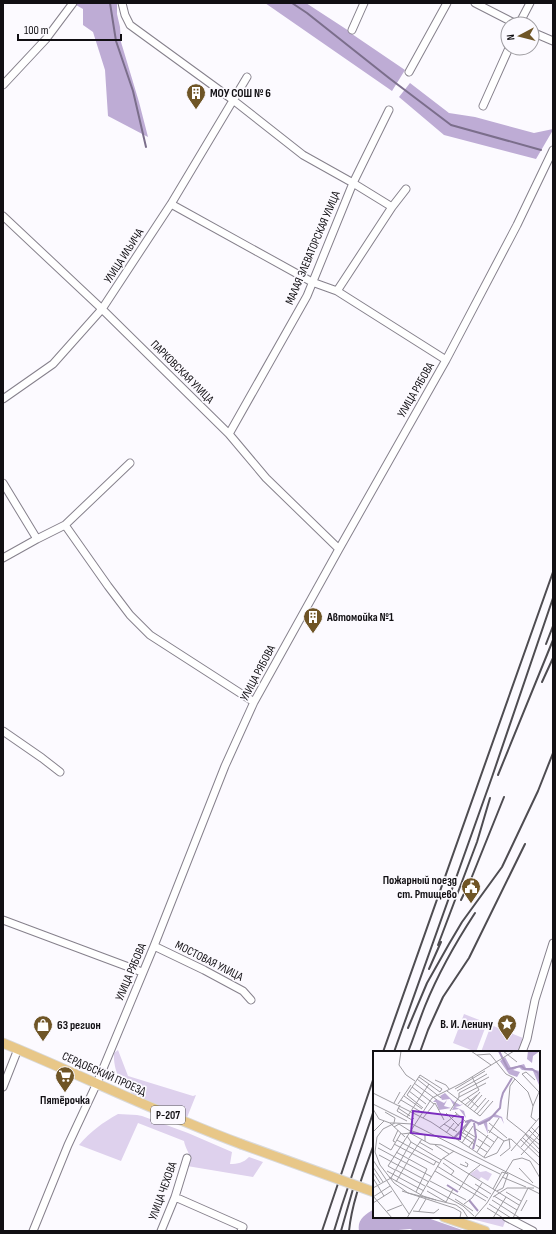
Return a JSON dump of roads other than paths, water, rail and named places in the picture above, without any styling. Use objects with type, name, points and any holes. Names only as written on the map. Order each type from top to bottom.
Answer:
[{"type":"main road","name":"СЕРДОБСКИЙ ПРОЕЗД","points":[[3,1043],[191,1125],[373,1192]]},
{"type":"main road","points":[[447,1218],[485,1231]]},
{"type":"street","points":[[3,85],[46,39],[73,3]]},
{"type":"street","points":[[122,3],[125,15],[130,25],[233,100],[303,155],[392,207]]},
{"type":"street","points":[[352,30],[364,3]]},
{"type":"street","points":[[409,72],[447,3]]},
{"type":"street","points":[[475,3],[500,16]]},
{"type":"street","points":[[523,16],[530,3]]},
{"type":"street","points":[[540,35],[553,41]]},
{"type":"street","points":[[483,106],[505,56]]},
{"type":"street","name":"УЛИЦА ИЛЬИЧА","points":[[3,399],[53,364],[102,309],[171,204],[247,78]]},
{"type":"street","name":"МАЛАЯ ЭЛЕВАТОРСКАЯ УЛИЦА","points":[[229,434],[307,296],[353,183],[389,110]]},
{"type":"street","name":"УЛИЦА РЯБОВА","points":[[33,1231],[68,1145],[97,1083],[154,946],[225,766],[254,702],[446,360],[517,225],[553,150]]},
{"type":"street","points":[[337,291],[392,207],[406,189]]},
{"type":"street","points":[[171,204],[312,282],[337,291],[446,360]]},
{"type":"street","name":"ПАРКОВСКАЯ УЛИЦА","points":[[3,216],[102,309],[229,434],[266,478],[339,549]]},
{"type":"street","points":[[3,558],[65,525],[130,463]]},
{"type":"street","points":[[3,483],[37,539]]},
{"type":"street","points":[[65,525],[130,615],[150,635],[254,702]]},
{"type":"street","points":[[3,731],[60,772]]},
{"type":"street","points":[[3,920],[142,972]]},
{"type":"street","points":[[522,1051],[527,1038],[535,1000],[553,943]]},
{"type":"street","name":"МОСТОВАЯ УЛИЦА","points":[[154,946],[237,987],[252,1000]]},
{"type":"street","points":[[3,1088],[18,1049]]},
{"type":"street","name":"УЛИЦА ЧЕХОВА","points":[[161,1231],[175,1197],[187,1158]]},
{"type":"street","points":[[175,1197],[242,1229]]},
{"type":"street","points":[[508,1218],[533,1231]]},
{"type":"waterway","points":[[110,3],[116,41],[133,91],[146,147]]},
{"type":"waterway","points":[[292,3],[451,125],[541,150]]},
{"type":"railway","points":[[383,1051],[553,572]]},
{"type":"railway","points":[[394,1051],[492,777],[553,598]]},
{"type":"railway","points":[[546,644],[553,626]]},
{"type":"railway","points":[[498,775],[553,640]]},
{"type":"railway","points":[[542,682],[553,658]]},
{"type":"railway","points":[[408,1028],[427,983],[449,944],[462,922],[502,867],[538,791],[553,753]]},
{"type":"railway","points":[[461,900],[504,797]]},
{"type":"railway","points":[[438,945],[477,842],[490,798]]},
{"type":"railway","points":[[420,1051],[443,997],[469,958],[525,844]]},
{"type":"railway","points":[[408,1051],[425,1006],[436,982],[454,947],[475,913]]},
{"type":"railway","points":[[429,969],[441,942]]},
{"type":"railway","points":[[322,1231],[373,1080]]},
{"type":"railway","points":[[334,1231],[373,1113]]},
{"type":"railway","points":[[349,1231],[362,1176],[373,1147]]},
{"type":"railway","points":[[341,1231],[353,1189]]},
{"type":"place","name":"МОУ СОШ № 6","points":[[196,110]]},
{"type":"place","name":"Автомойка №1","points":[[313,634]]},
{"type":"place","name":"Пожарный поезд ст. Ртищево","points":[[471,904]]},
{"type":"place","name":"В. И. Ленину","points":[[507,1041]]},
{"type":"place","name":"63 регион","points":[[43,1042]]},
{"type":"place","name":"Пятёрочка","points":[[65,1093]]}]
